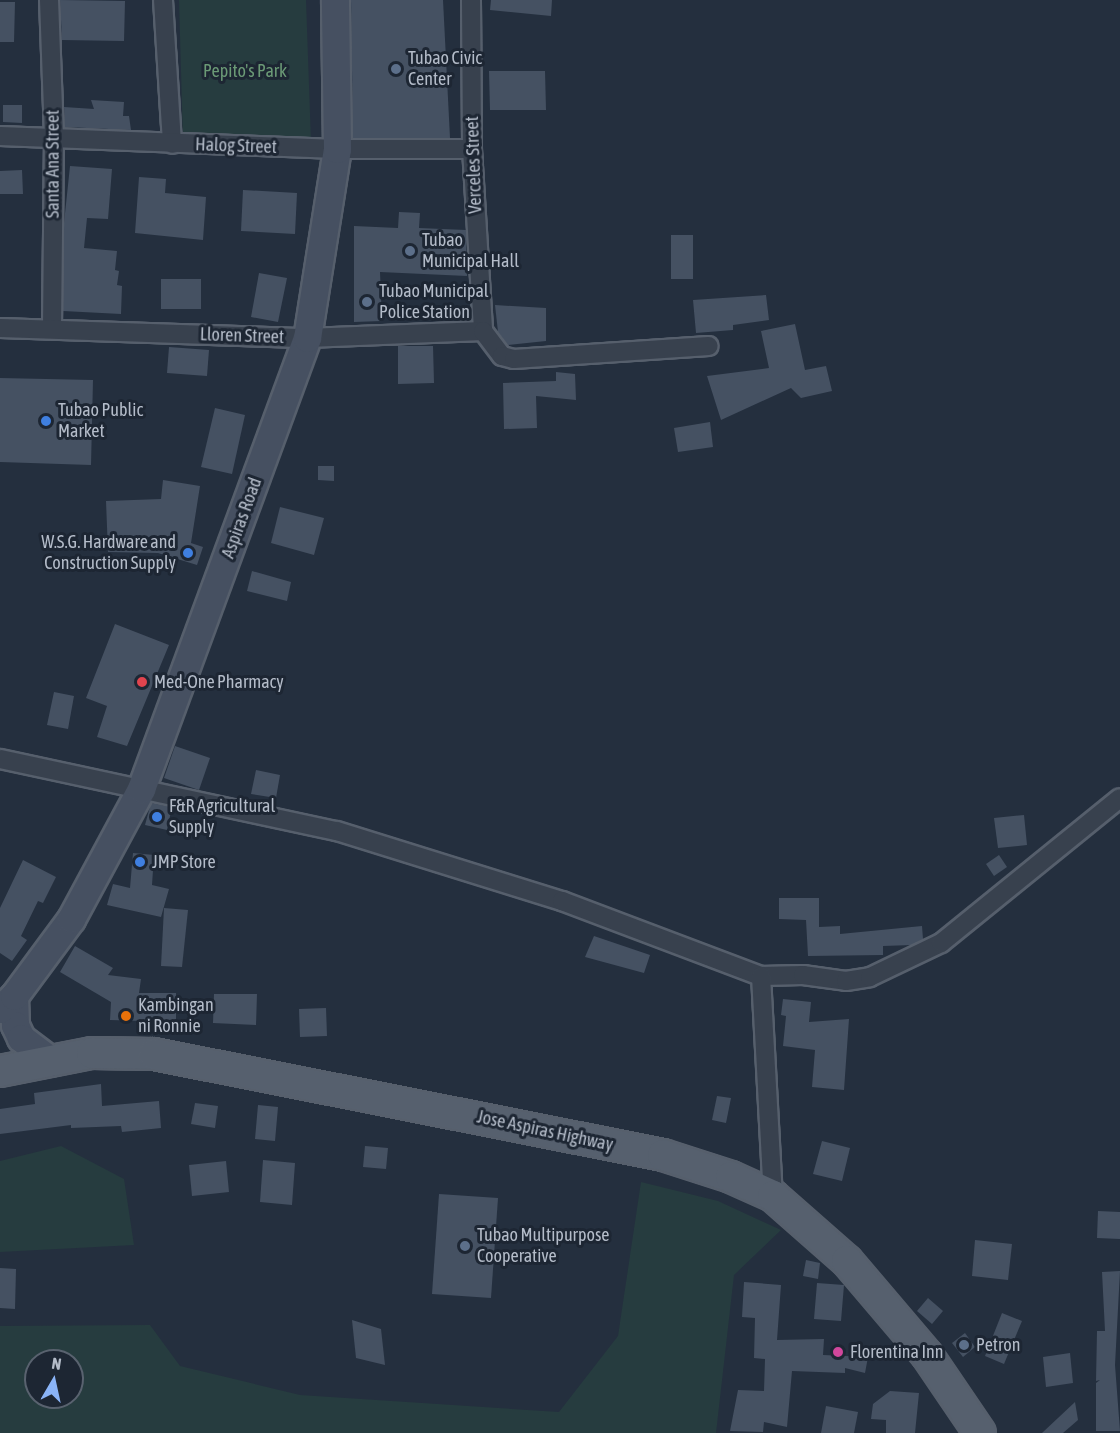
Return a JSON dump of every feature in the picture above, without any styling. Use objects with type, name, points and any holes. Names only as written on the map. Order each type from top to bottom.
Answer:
[{"type":"main road","name":"Aspiras Road","points":[[52,1061],[21,1038],[7,1002],[71,919],[141,789],[307,338],[337,149],[335,0]]},
{"type":"main road","name":"Jose Aspiras Highway","points":[[0,1071],[119,1052],[215,1064],[663,1155],[773,1196],[814,1229],[876,1292],[927,1355],[980,1433]]},
{"type":"street","name":"Santa Ana Street","points":[[49,0],[54,136],[52,329]]},
{"type":"street","points":[[163,0],[172,144]]},
{"type":"street","name":"Verceles Street","points":[[471,0],[472,149],[483,331]]},
{"type":"street","name":"Halog Street","points":[[0,136],[54,136],[172,144],[337,149],[472,149]]},
{"type":"street","name":"Lloren Street","points":[[0,328],[307,338],[483,331]]},
{"type":"street","points":[[483,331],[502,356],[514,359],[709,345]]},
{"type":"street","points":[[0,759],[381,844],[562,901],[761,976],[803,975],[846,981],[870,977],[941,943],[1120,798]]},
{"type":"street","points":[[761,976],[773,1196]]},
{"type":"green space","name":"Pepito's Park","points":[[179,0],[306,0],[311,142],[183,142]]},
{"type":"green space","points":[[61,1146],[124,1179],[134,1245],[0,1252],[0,1161]]},
{"type":"green space","points":[[641,1182],[718,1201],[781,1230],[734,1275],[716,1433],[0,1433],[0,1326],[150,1325],[180,1366],[300,1395],[559,1412],[618,1336]]},
{"type":"building","points":[[60,0],[125,1],[124,41],[62,40]]},
{"type":"building","name":"Tubao Civic Center","points":[[351,0],[443,0],[450,138],[353,138]]},
{"type":"building","points":[[491,0],[552,0],[551,16],[490,10]]},
{"type":"building","points":[[0,2],[15,2],[14,42],[0,42]]},
{"type":"building","points":[[489,71],[545,71],[546,110],[490,110]]},
{"type":"building","points":[[91,100],[124,102],[123,116],[129,116],[131,130],[65,127],[64,107],[94,109]]},
{"type":"building","points":[[3,105],[22,105],[22,123],[3,122]]},
{"type":"building","points":[[70,166],[112,169],[108,219],[87,218],[84,248],[117,251],[115,270],[119,271],[117,285],[122,286],[121,314],[63,311],[64,223]]},
{"type":"building","points":[[22,170],[23,194],[0,194],[0,171]]},
{"type":"building","points":[[139,177],[166,179],[165,193],[206,197],[203,240],[135,233]]},
{"type":"building","points":[[243,190],[297,193],[295,234],[241,231]]},
{"type":"building","name":"Tubao Municipal Hall","points":[[399,212],[420,213],[419,228],[466,230],[467,276],[380,272],[382,321],[354,322],[354,226],[398,228]]},
{"type":"building","points":[[671,235],[693,235],[693,279],[671,279]]},
{"type":"building","points":[[259,273],[287,278],[278,322],[251,317]]},
{"type":"building","points":[[161,279],[201,279],[201,309],[161,309]]},
{"type":"building","points":[[766,295],[769,320],[733,325],[733,330],[696,333],[693,300]]},
{"type":"building","points":[[495,305],[546,308],[546,341],[508,345],[498,332]]},
{"type":"building","points":[[795,324],[805,370],[826,366],[832,391],[801,398],[791,388],[721,420],[707,376],[769,368],[761,331]]},
{"type":"building","points":[[398,346],[433,346],[434,383],[398,384]]},
{"type":"building","points":[[169,347],[209,350],[207,376],[167,373]]},
{"type":"building","points":[[556,372],[575,374],[576,400],[536,396],[537,428],[504,429],[503,383],[556,381]]},
{"type":"building","name":"Tubao Public Market","points":[[0,378],[93,380],[91,465],[0,462]]},
{"type":"building","points":[[215,408],[245,415],[232,474],[201,467]]},
{"type":"building","points":[[710,422],[713,447],[678,452],[674,428]]},
{"type":"building","points":[[318,466],[334,466],[334,481],[318,480]]},
{"type":"building","points":[[163,480],[200,486],[191,543],[203,547],[197,565],[158,553],[108,552],[106,501],[161,499]]},
{"type":"building","points":[[280,507],[324,518],[314,555],[271,543]]},
{"type":"building","points":[[252,571],[291,582],[287,601],[247,591]]},
{"type":"building","points":[[115,624],[169,645],[127,746],[97,737],[107,706],[86,698]]},
{"type":"building","points":[[54,692],[74,696],[68,729],[47,725]]},
{"type":"building","points":[[175,746],[210,758],[199,790],[164,778]]},
{"type":"building","points":[[256,770],[280,775],[276,798],[251,794]]},
{"type":"building","points":[[151,803],[172,807],[167,830],[145,825]]},
{"type":"building","points":[[1024,815],[1027,845],[998,848],[994,818]]},
{"type":"building","points":[[133,853],[154,855],[152,885],[169,889],[161,917],[107,905],[113,884],[130,888]]},
{"type":"building","points":[[999,855],[1007,867],[994,876],[986,864]]},
{"type":"building","points":[[23,860],[56,877],[43,903],[38,901],[21,936],[27,940],[12,961],[0,953],[0,908]]},
{"type":"building","points":[[779,898],[819,898],[819,927],[840,926],[840,934],[922,926],[923,939],[912,945],[883,946],[883,955],[808,956],[806,920],[779,919]]},
{"type":"building","points":[[164,908],[188,910],[182,967],[161,966]]},
{"type":"building","points":[[594,936],[650,955],[644,973],[585,957]]},
{"type":"building","points":[[75,946],[113,968],[108,975],[141,979],[139,993],[176,993],[176,1022],[110,1020],[111,1002],[60,972]]},
{"type":"building","points":[[214,994],[257,994],[256,1025],[213,1023]]},
{"type":"building","points":[[783,999],[811,1002],[809,1022],[849,1019],[844,1090],[812,1087],[815,1050],[783,1046],[786,1016],[781,1015]]},
{"type":"building","points":[[326,1008],[327,1036],[300,1037],[299,1009]]},
{"type":"building","points":[[101,1084],[102,1106],[159,1101],[161,1128],[122,1132],[121,1126],[71,1128],[71,1125],[0,1134],[0,1109],[35,1104],[34,1093]]},
{"type":"building","points":[[717,1096],[731,1098],[726,1123],[712,1120]]},
{"type":"building","points":[[195,1103],[218,1106],[215,1128],[191,1124]]},
{"type":"building","points":[[258,1105],[278,1107],[275,1141],[255,1139]]},
{"type":"building","points":[[822,1141],[850,1148],[842,1181],[813,1174]]},
{"type":"building","points":[[365,1146],[388,1148],[386,1169],[363,1167]]},
{"type":"building","points":[[263,1160],[295,1163],[292,1205],[260,1202]]},
{"type":"building","points":[[226,1161],[229,1192],[192,1196],[189,1165]]},
{"type":"building","name":"Tubao Multipurpose Cooperative","points":[[439,1194],[498,1198],[491,1298],[432,1294]]},
{"type":"building","points":[[1098,1211],[1120,1212],[1120,1239],[1097,1238]]},
{"type":"building","points":[[975,1240],[1012,1244],[1008,1280],[972,1276]]},
{"type":"building","points":[[806,1260],[820,1263],[818,1279],[803,1276]]},
{"type":"building","points":[[0,1268],[16,1269],[15,1309],[0,1308]]},
{"type":"building","points":[[1120,1271],[1115,1365],[1120,1431],[1096,1431],[1096,1383],[1100,1380],[1096,1381],[1097,1331],[1105,1331],[1102,1272]]},
{"type":"building","points":[[744,1282],[781,1285],[777,1340],[824,1339],[823,1355],[868,1357],[865,1373],[845,1368],[845,1373],[792,1371],[787,1427],[764,1422],[763,1432],[730,1431],[738,1390],[764,1391],[765,1359],[754,1358],[755,1318],[742,1317]]},
{"type":"building","points":[[817,1283],[844,1285],[841,1321],[814,1319]]},
{"type":"building","points":[[928,1298],[943,1311],[932,1324],[917,1311]]},
{"type":"building","points":[[1002,1313],[1022,1321],[1004,1364],[985,1356]]},
{"type":"building","points":[[352,1320],[381,1329],[385,1365],[356,1358]]},
{"type":"building","name":"Petron","points":[[965,1333],[975,1347],[963,1357],[952,1343]]},
{"type":"building","points":[[1070,1353],[1073,1383],[1046,1387],[1043,1357]]},
{"type":"building","points":[[890,1391],[919,1393],[915,1433],[886,1433],[886,1420],[871,1419],[873,1404]]},
{"type":"building","points":[[1075,1402],[1078,1420],[1063,1433],[1042,1433]]},
{"type":"building","points":[[826,1406],[858,1412],[854,1433],[821,1433]]},
{"type":"place","name":"Tubao Civic Center","points":[[396,69]]},
{"type":"place","name":"Tubao Municipal Hall","points":[[410,251]]},
{"type":"place","name":"Tubao Municipal Police Station","points":[[367,302]]},
{"type":"place","name":"Tubao Public Market","points":[[46,421]]},
{"type":"place","name":"W.S.G. Hardware and Construction Supply","points":[[188,553]]},
{"type":"place","name":"Med-One Pharmacy","points":[[142,682]]},
{"type":"place","name":"F&R Agricultural Supply","points":[[157,817]]},
{"type":"place","name":"JMP Store","points":[[140,862]]},
{"type":"place","name":"Kambingan ni Ronnie","points":[[126,1016]]},
{"type":"place","name":"Tubao Multipurpose Cooperative","points":[[465,1246]]},
{"type":"place","name":"Petron","points":[[964,1345]]},
{"type":"place","name":"Florentina Inn","points":[[838,1352]]}]
